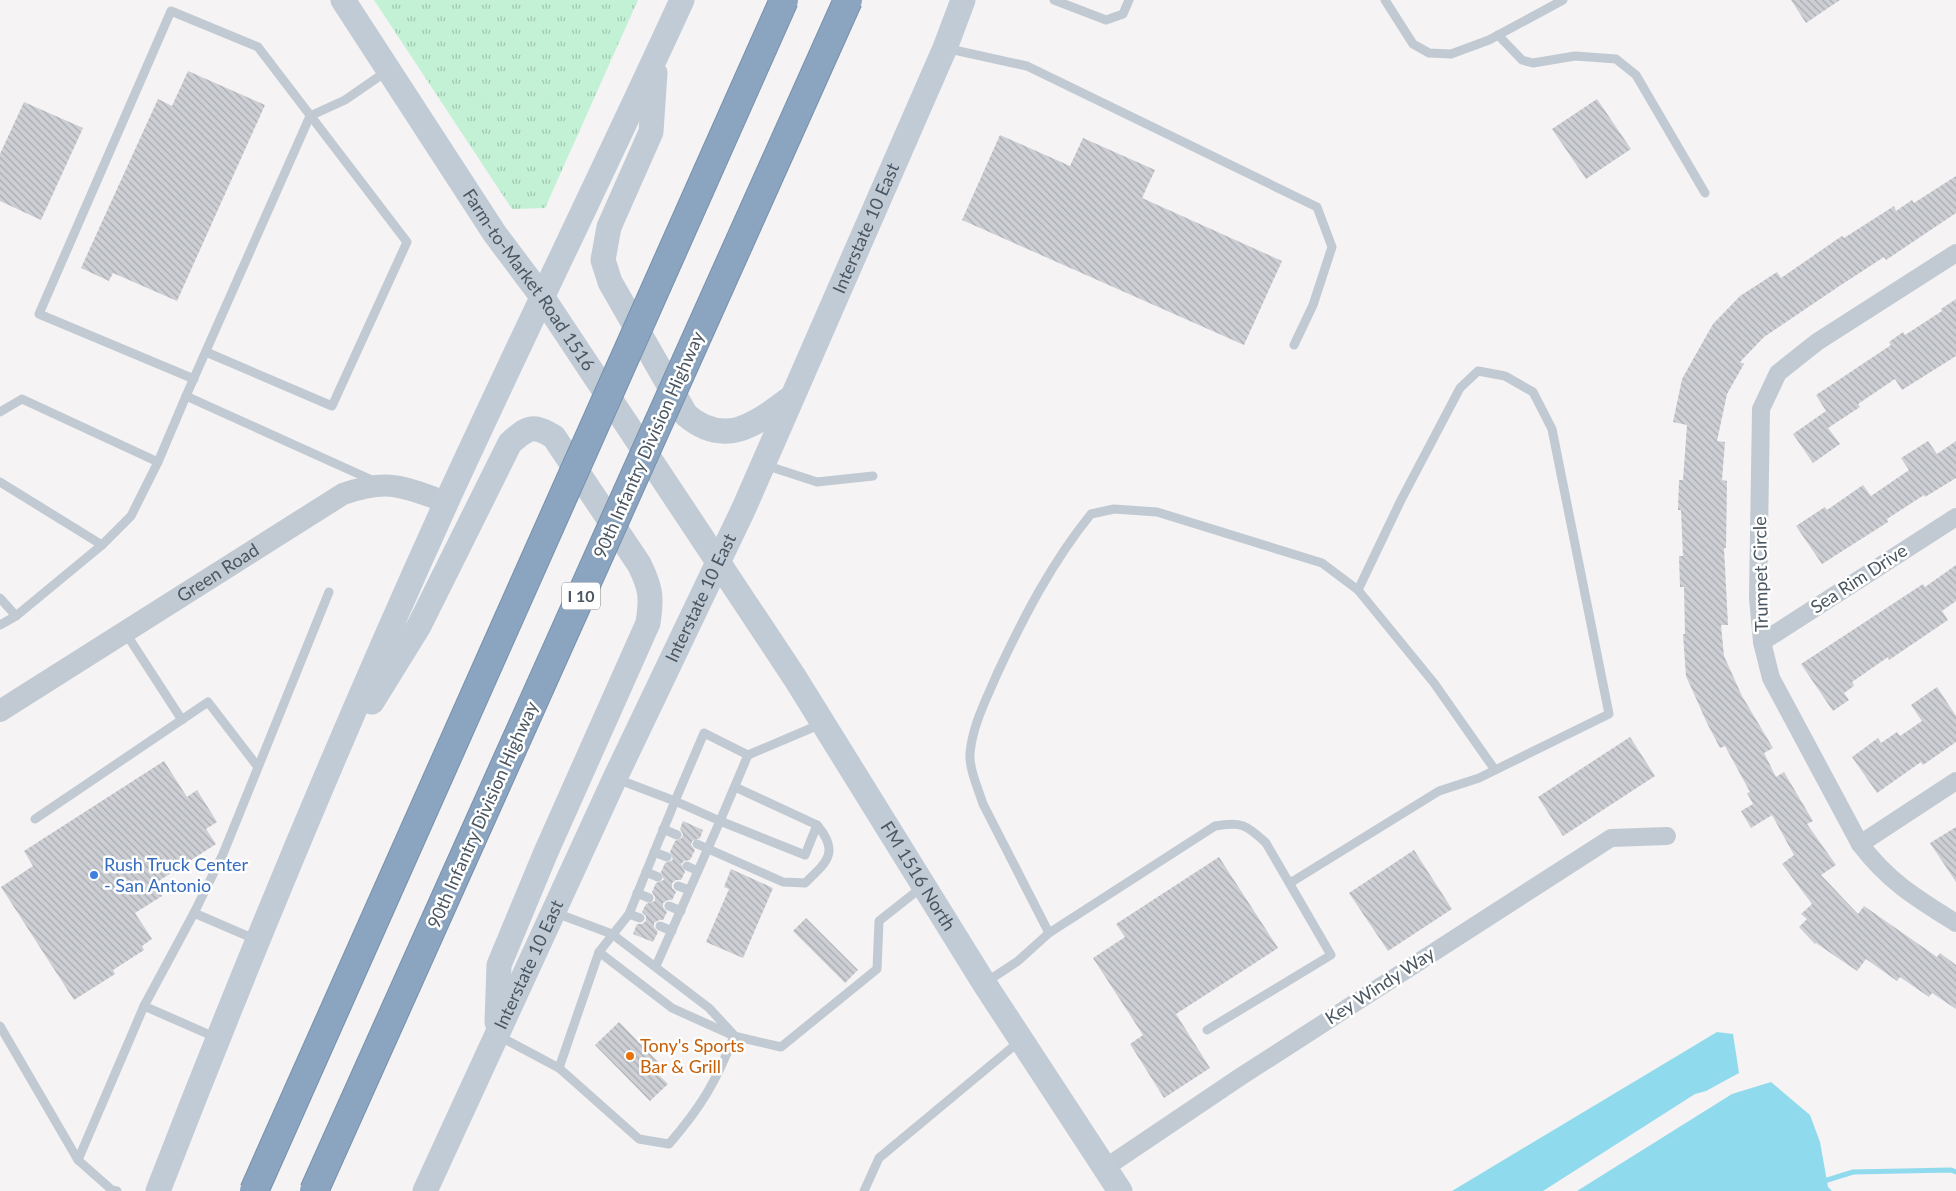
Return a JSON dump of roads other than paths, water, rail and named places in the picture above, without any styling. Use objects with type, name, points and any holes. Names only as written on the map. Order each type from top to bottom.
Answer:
[{"type":"highway","points":[[254,1191],[784,0]]},
{"type":"highway","name":"90th Infantry Division Highway","points":[[314,1191],[848,0]]},
{"type":"main road","name":"Farm-to-Market Road 1516","points":[[343,0],[495,234],[543,298],[717,560]]},
{"type":"main road","points":[[158,1191],[257,940],[322,784],[447,502],[682,0]]},
{"type":"main road","name":"Interstate 10 East","points":[[425,1191],[552,912],[763,464],[945,48],[963,0]]},
{"type":"main road","points":[[656,58],[651,132],[609,227],[603,260],[610,282],[686,415],[699,426],[720,431],[741,430],[760,422],[793,396]]},
{"type":"main road","points":[[322,784],[419,626],[510,443],[525,430],[540,428],[554,437],[639,564],[650,585],[652,601],[648,623],[546,852],[499,965],[496,1034]]},
{"type":"main road","name":"FM 1516 North","points":[[717,560],[984,983],[1120,1191]]},
{"type":"street","name":"Trumpet Circle","points":[[1956,253],[1816,342],[1778,373],[1761,409],[1758,598],[1762,642],[1771,678],[1860,844],[1879,868],[1894,881],[1910,894],[1956,923]]},
{"type":"street","name":"Green Road","points":[[0,711],[320,506],[343,494],[381,484],[398,486],[447,502]]},
{"type":"street","name":"Sea Rim Drive","points":[[1762,642],[1956,517]]},
{"type":"street","points":[[1860,844],[1956,781]]},
{"type":"street","name":"Key Windy Way","points":[[1105,1168],[1240,1076],[1611,838],[1666,836]]},
{"type":"lane","points":[[1054,0],[1106,20],[1123,14],[1129,0]]},
{"type":"lane","points":[[1385,0],[1413,44],[1429,53],[1451,54],[1498,35],[1563,0]]},
{"type":"lane","points":[[194,379],[39,314],[171,11],[258,47],[406,242],[332,406],[206,352]]},
{"type":"lane","points":[[1498,35],[1522,60],[1533,63],[1576,56],[1616,59],[1626,65],[1636,75],[1705,193]]},
{"type":"lane","points":[[945,48],[1027,66],[1317,207],[1332,246],[1313,305],[1294,345]]},
{"type":"lane","points":[[0,625],[16,616],[102,545],[131,516],[158,462],[310,116],[345,100],[390,70]]},
{"type":"lane","points":[[1290,883],[1439,791],[1479,778],[1608,714],[1552,430],[1532,392],[1505,376],[1478,371],[1460,388],[1401,500],[1358,590]]},
{"type":"lane","points":[[186,396],[381,484]]},
{"type":"lane","points":[[0,412],[22,399],[158,462]]},
{"type":"lane","points":[[763,464],[817,482],[873,476]]},
{"type":"lane","points":[[0,482],[102,545]]},
{"type":"lane","points":[[1049,933],[983,804],[975,782],[970,755],[975,723],[1016,634],[1068,542],[1091,514],[1114,509],[1157,512],[1322,563],[1358,590],[1434,683],[1495,770]]},
{"type":"lane","points":[[78,1160],[144,1006],[223,854],[329,592]]},
{"type":"lane","points":[[0,598],[16,616]]},
{"type":"lane","points":[[125,632],[182,720]]},
{"type":"lane","points":[[35,819],[208,702],[258,767]]},
{"type":"lane","points":[[656,966],[748,755],[822,724]]},
{"type":"lane","points":[[559,1068],[598,952],[628,914],[704,733],[748,755]]},
{"type":"lane","points":[[615,778],[804,855],[817,825]]},
{"type":"lane","points":[[697,844],[783,882],[805,883],[822,867],[830,854],[828,838],[817,825],[734,787]]},
{"type":"lane","points":[[984,983],[1018,961],[1049,933],[1215,826],[1241,824],[1251,829],[1261,838],[1290,883],[1331,955],[1207,1030]]},
{"type":"lane","points":[[664,829],[678,835]]},
{"type":"lane","points":[[654,852],[667,857]]},
{"type":"lane","points":[[687,866],[698,871]]},
{"type":"lane","points":[[646,872],[658,877]]},
{"type":"lane","points":[[678,886],[690,890]]},
{"type":"lane","points":[[598,952],[672,1008],[734,1036],[781,1047],[877,969],[879,921],[924,886]]},
{"type":"lane","points":[[637,893],[649,898]]},
{"type":"lane","points":[[669,906],[681,911]]},
{"type":"lane","points":[[552,912],[612,934],[710,1008],[734,1036]]},
{"type":"lane","points":[[194,913],[257,940]]},
{"type":"lane","points":[[628,914],[640,918]]},
{"type":"lane","points":[[660,926],[672,930]]},
{"type":"lane","points":[[144,1006],[218,1038]]},
{"type":"lane","points":[[0,1026],[78,1160],[112,1190],[117,1191]]},
{"type":"lane","points":[[496,1034],[559,1068],[639,1139],[669,1144],[698,1111],[719,1074],[734,1036]]},
{"type":"lane","points":[[864,1191],[879,1158],[1021,1040]]},
{"type":"water","points":[[1717,1032],[1733,1034],[1739,1073],[1706,1091],[1695,1094],[1543,1191],[1452,1191]]},
{"type":"water","points":[[1771,1082],[1810,1115],[1820,1142],[1828,1187],[1832,1191],[1577,1191],[1732,1094]]},
{"type":"waterway","points":[[1821,1182],[1853,1172],[1951,1170],[1956,1172]]},
{"type":"place","name":"Rush Truck Center - San Antonio","points":[[94,875]]},
{"type":"place","name":"Tony's Sports Bar & Grill","points":[[630,1056]]}]
